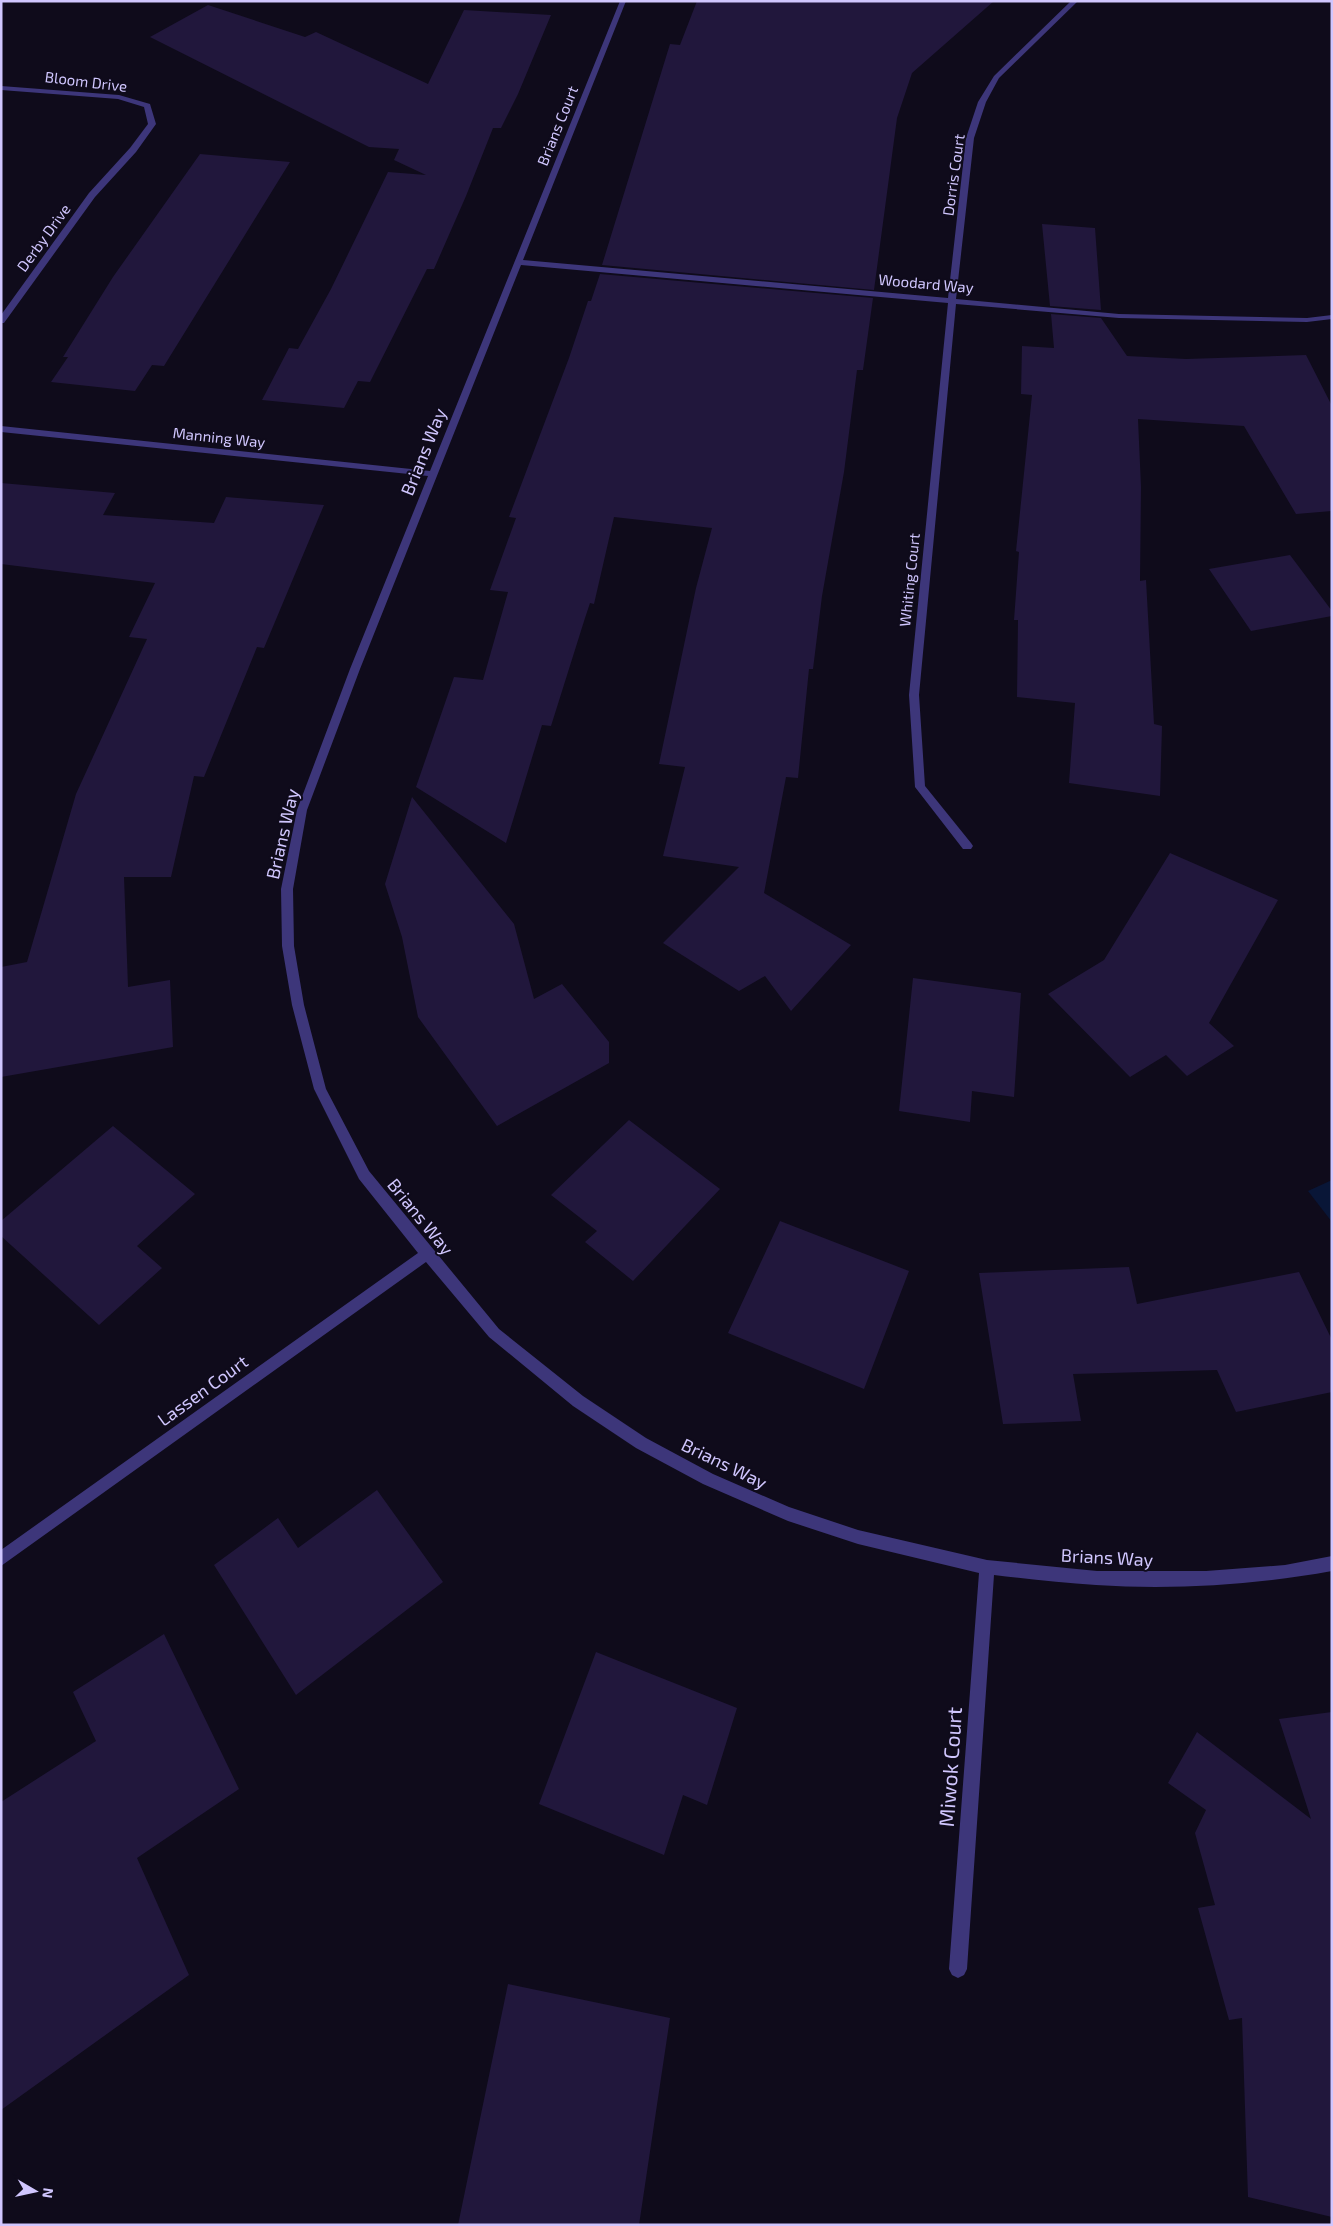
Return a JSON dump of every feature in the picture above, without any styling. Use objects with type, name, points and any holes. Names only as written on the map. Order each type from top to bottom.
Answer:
[{"type":"street","name":"Brians Court","points":[[518,262],[623,1]]},
{"type":"street","name":"Dorris Court","points":[[952,300],[970,138],[982,102],[996,77],[1075,1]]},
{"type":"street","name":"Bloom Drive","points":[[1,88],[119,97],[147,106],[152,124],[132,150],[92,195]]},
{"type":"street","name":"Derby Drive","points":[[1,321],[92,195]]},
{"type":"street","name":"Woodard Way","points":[[518,262],[1119,316],[1307,320],[1332,316]]},
{"type":"street","name":"Brians Way","points":[[518,262],[355,669],[302,810],[287,890],[288,946],[298,1005],[320,1089],[364,1175],[427,1254],[494,1333],[578,1401],[641,1442],[708,1479],[788,1514],[858,1537],[987,1567],[1097,1578],[1206,1578],[1285,1572],[1332,1563]]},
{"type":"street","name":"Whiting Court","points":[[952,300],[914,695],[920,787],[967,846]]},
{"type":"street","name":"Manning Way","points":[[1,429],[434,474]]},
{"type":"street","name":"Lassen Court","points":[[1,1558],[427,1254]]},
{"type":"street","name":"Miwok Court","points":[[958,1969],[987,1567]]},
{"type":"water","points":[[1332,1180],[1332,1222],[1308,1191]]},
{"type":"building","points":[[697,1],[994,1],[912,73],[897,118],[874,290],[602,265],[670,44],[680,45]]},
{"type":"building","points":[[208,5],[305,37],[316,32],[428,84],[464,10],[551,15],[518,94],[501,128],[493,128],[434,269],[427,269],[370,382],[358,381],[344,408],[262,400],[289,348],[298,349],[331,289],[388,172],[426,175],[394,160],[399,149],[369,147],[150,37]]},
{"type":"building","points":[[200,154],[290,162],[164,366],[152,365],[135,391],[51,382],[68,357],[63,357],[113,277]]},
{"type":"building","points":[[1042,224],[1095,228],[1101,310],[1050,306]]},
{"type":"building","points":[[600,274],[873,298],[863,370],[857,370],[844,472],[822,596],[813,669],[809,669],[798,778],[786,777],[764,893],[851,945],[791,1011],[765,976],[739,991],[663,943],[739,867],[663,856],[685,767],[659,764],[696,588],[712,528],[614,517],[594,604],[590,603],[551,726],[542,725],[506,843],[416,787],[454,677],[483,680],[508,592],[490,590],[516,518],[509,517],[569,358],[588,301],[591,301]]},
{"type":"building","points":[[1051,314],[1101,318],[1127,356],[1186,359],[1306,355],[1332,406],[1332,511],[1296,514],[1244,426],[1138,419],[1141,487],[1140,581],[1146,580],[1154,724],[1162,726],[1160,796],[1069,783],[1075,703],[1017,697],[1018,620],[1014,620],[1019,552],[1016,551],[1032,395],[1021,394],[1022,346],[1054,348]]},
{"type":"building","points":[[1,483],[115,493],[103,515],[214,523],[226,497],[324,505],[264,648],[257,647],[204,777],[194,776],[171,877],[124,877],[128,987],[170,980],[173,1047],[1,1077],[1,967],[27,962],[76,794],[147,639],[129,637],[155,583],[1,564]]},
{"type":"building","points":[[1290,555],[1332,611],[1332,616],[1251,631],[1209,569]]},
{"type":"building","points":[[412,797],[514,924],[534,999],[562,984],[609,1042],[609,1063],[497,1126],[418,1017],[402,937],[385,884]]},
{"type":"building","points":[[1170,853],[1278,900],[1209,1023],[1234,1046],[1187,1076],[1166,1055],[1130,1077],[1048,994],[1104,960]]},
{"type":"building","points":[[913,978],[1021,993],[1014,1097],[972,1091],[970,1122],[899,1111]]},
{"type":"building","points":[[629,1120],[720,1189],[633,1281],[585,1242],[597,1231],[551,1195]]},
{"type":"building","points":[[113,1126],[195,1194],[137,1246],[162,1268],[99,1325],[1,1236],[1,1221]]},
{"type":"building","points":[[780,1221],[909,1271],[864,1389],[728,1333]]},
{"type":"building","points":[[1129,1267],[1137,1304],[1299,1272],[1332,1340],[1332,1392],[1236,1412],[1217,1370],[1073,1374],[1081,1421],[1003,1424],[979,1273]]},
{"type":"building","points":[[377,1490],[443,1582],[296,1695],[214,1565],[278,1518],[298,1548]]},
{"type":"building","points":[[164,1634],[239,1789],[137,1858],[189,1975],[1,2110],[1,1802],[96,1741],[73,1692]]},
{"type":"building","points":[[596,1652],[737,1708],[707,1805],[683,1795],[664,1855],[539,1804]]},
{"type":"building","points":[[1332,1712],[1332,2217],[1248,2197],[1242,2018],[1229,2020],[1198,1908],[1215,1905],[1195,1833],[1206,1810],[1168,1783],[1197,1732],[1311,1819],[1279,1719]]},
{"type":"building","points":[[508,1984],[670,2018],[639,2225],[458,2225]]}]
